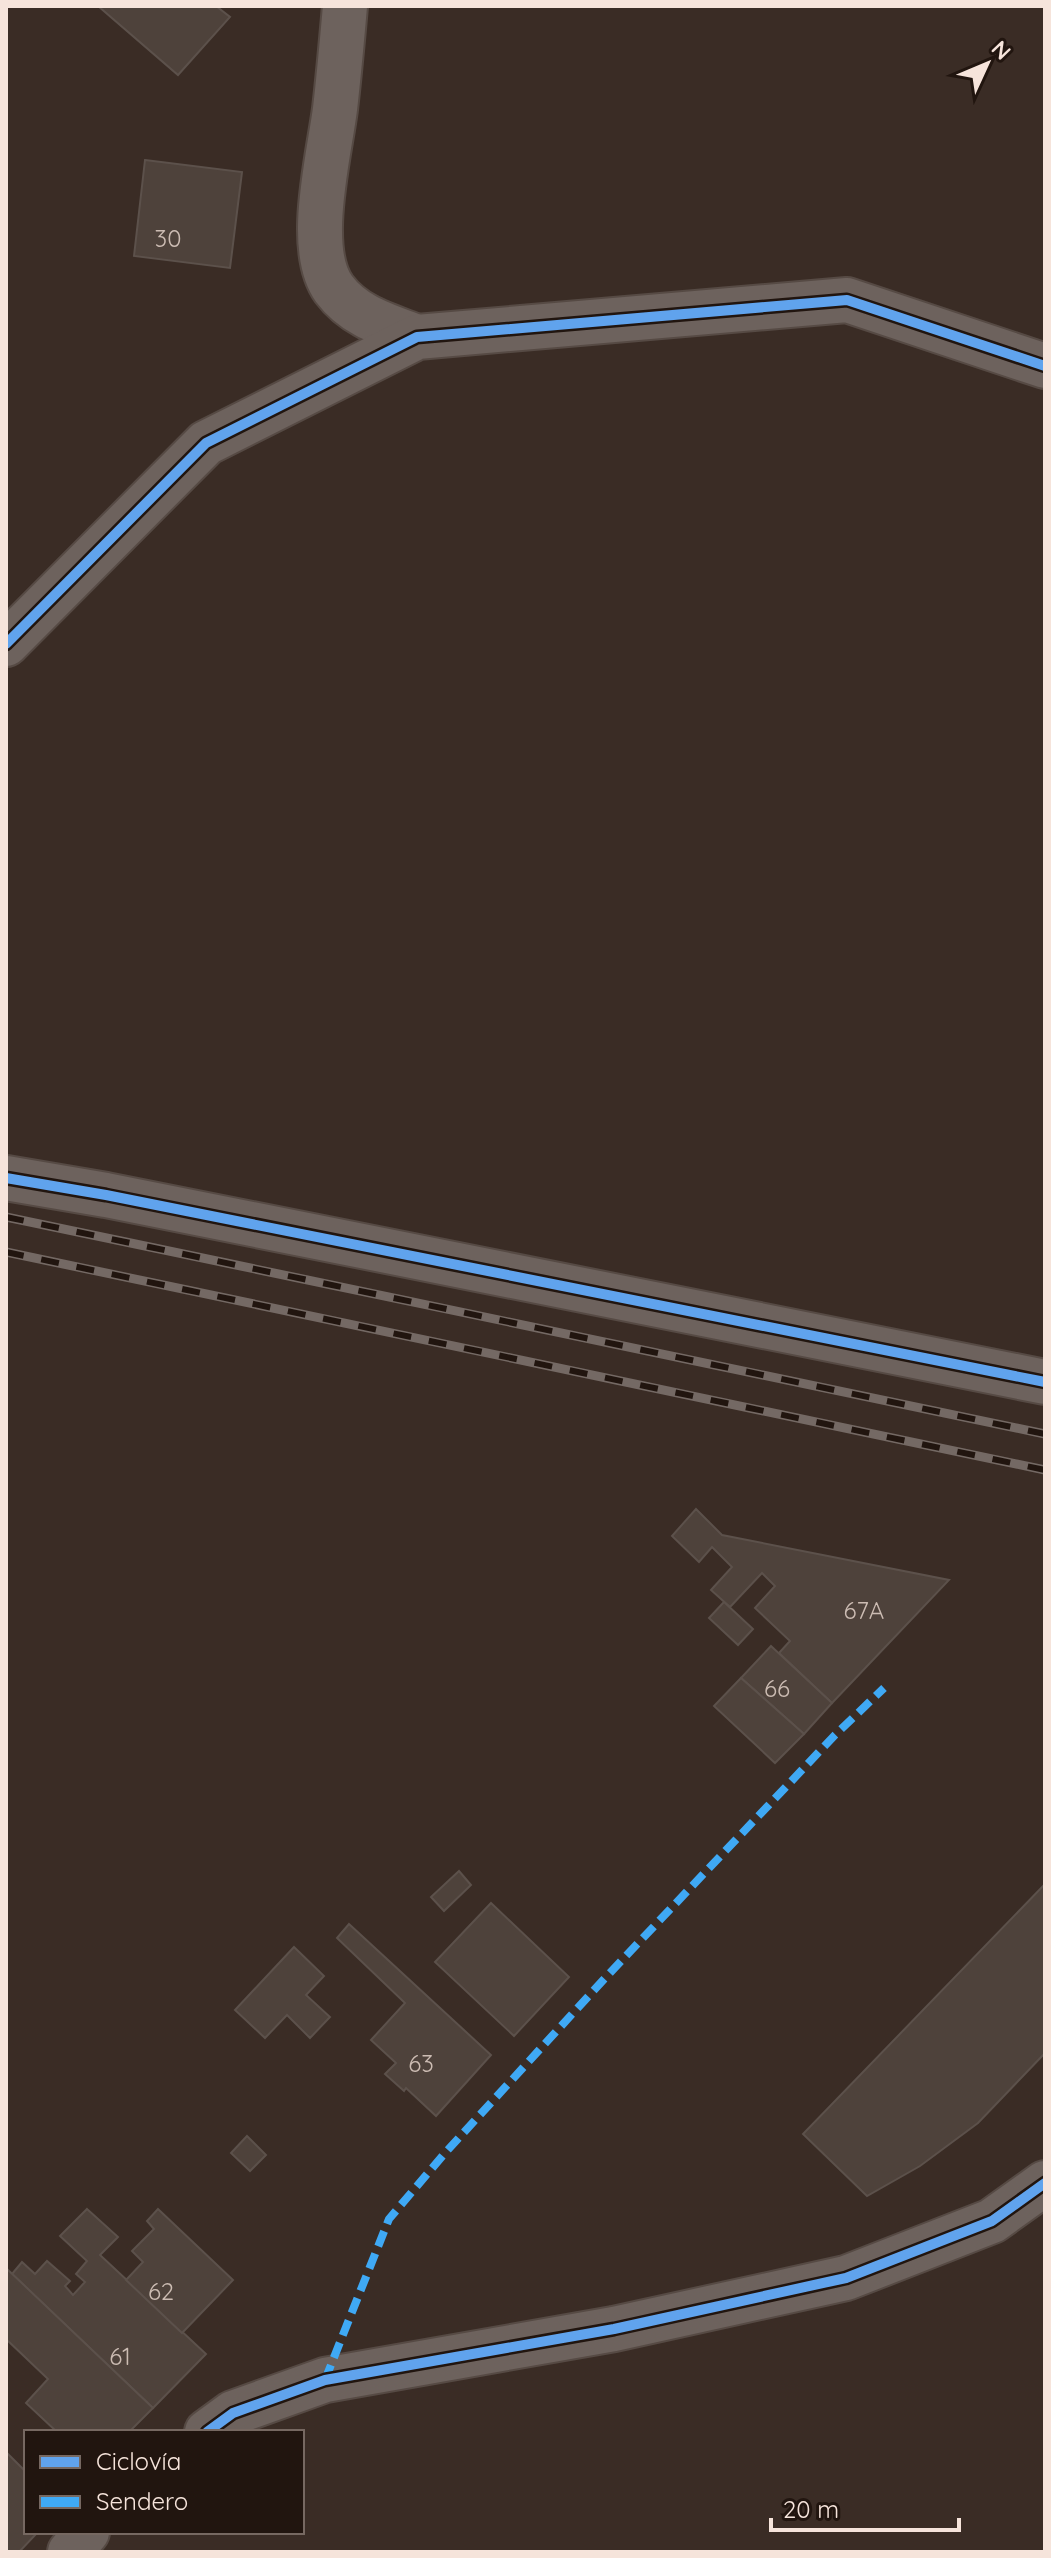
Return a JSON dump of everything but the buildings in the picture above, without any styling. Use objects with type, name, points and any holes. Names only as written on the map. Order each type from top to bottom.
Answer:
[{"type":"street","points":[[345,6],[320,210],[323,260],[332,286],[348,306],[371,320],[417,337]]},
{"type":"street","points":[[6,644],[206,443],[417,337],[847,300],[1045,366]]},
{"type":"street","points":[[6,1178],[122,1198],[1045,1382]]},
{"type":"street","points":[[210,2430],[233,2413],[325,2380],[614,2329],[846,2278],[992,2221],[1045,2183]]},
{"type":"street","points":[[70,2552],[85,2534]]},
{"type":"railway","points":[[6,1217],[1045,1434]]},
{"type":"railway","points":[[6,1252],[1045,1470]]},
{"type":"marked path","points":[[325,2380],[389,2219],[606,1977],[835,1735],[884,1688]]},
{"type":"cycle path","points":[[6,644],[206,443],[417,337],[847,300],[1045,366]]},
{"type":"cycle path","points":[[6,1178],[106,1195],[1045,1382]]},
{"type":"cycle path","points":[[210,2430],[233,2413],[325,2380],[614,2329],[846,2278],[992,2221],[1045,2183]]}]
